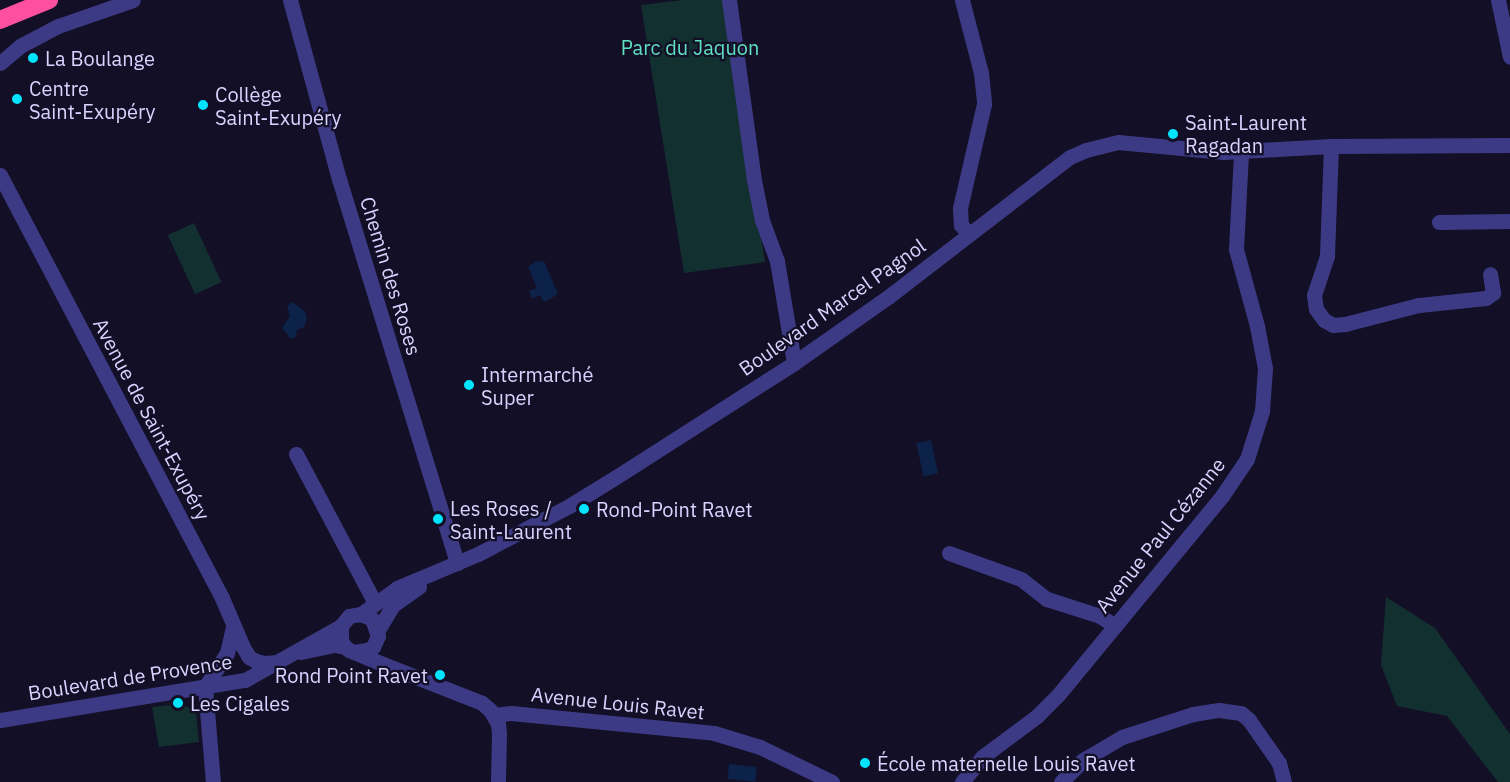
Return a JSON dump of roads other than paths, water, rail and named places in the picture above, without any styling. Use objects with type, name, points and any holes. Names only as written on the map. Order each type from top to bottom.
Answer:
[{"type":"highway","points":[[0,20],[49,0]]},
{"type":"street","points":[[0,63],[20,46],[58,26],[134,0]]},
{"type":"street","name":"Chemin des Roses","points":[[290,0],[342,190],[457,563]]},
{"type":"street","points":[[729,0],[754,180],[762,220],[777,261],[794,363]]},
{"type":"street","points":[[962,0],[981,73],[984,104],[960,208],[961,225],[969,234]]},
{"type":"street","points":[[1498,0],[1510,57]]},
{"type":"street","name":"Boulevard Marcel Pagnol","points":[[361,614],[405,584],[457,563],[569,506],[794,363],[888,297],[1070,157],[1103,145],[1133,143],[1241,152],[1331,146],[1510,145]]},
{"type":"street","points":[[1331,146],[1327,256],[1314,295],[1316,309],[1324,320],[1333,326],[1419,305],[1486,298],[1493,293],[1490,274]]},
{"type":"street","name":"Avenue Paul Cézanne","points":[[962,782],[982,757],[1037,716],[1051,702],[1222,496],[1247,459],[1257,431],[1265,389],[1265,368],[1257,326],[1236,249],[1241,152]]},
{"type":"street","name":"Avenue de Saint-Exupéry","points":[[0,175],[103,376],[160,477],[222,598],[249,657],[265,663],[278,662]]},
{"type":"street","points":[[1438,222],[1510,221]]},
{"type":"street","points":[[296,453],[375,603]]},
{"type":"street","name":"Avenue Paul Cézanne","points":[[948,553],[1021,579],[1047,599],[1100,616],[1115,626]]},
{"type":"street","name":"Boulevard Marcel Pagnol","points":[[377,636],[393,605],[457,563]]},
{"type":"street","points":[[401,671],[377,636],[372,619],[361,614],[349,616],[341,626],[341,640],[350,649],[401,671],[482,703],[494,715],[499,733],[498,782]]},
{"type":"street","points":[[213,782],[205,687],[227,653],[232,639],[233,625]]},
{"type":"street","name":"Boulevard de Provence","points":[[0,720],[245,680],[341,626]]},
{"type":"street","points":[[350,649],[367,650],[377,636]]},
{"type":"street","name":"Boulevard de Provence","points":[[295,653],[335,645],[350,649]]},
{"type":"street","points":[[1060,782],[1083,760],[1122,737],[1193,714],[1231,710],[1241,713],[1249,720],[1279,763],[1284,782]]},
{"type":"street","name":"Avenue Louis Ravet","points":[[494,715],[511,713],[714,733],[760,747],[832,782]]},
{"type":"water","points":[[544,261],[558,294],[547,301],[543,301],[540,295],[532,299],[529,291],[537,288],[528,267],[535,262]]},
{"type":"water","points":[[292,302],[305,311],[307,319],[304,327],[297,330],[296,337],[291,339],[282,328],[290,316],[287,307]]},
{"type":"water","points":[[931,440],[938,473],[923,476],[916,443]]},
{"type":"water","points":[[729,764],[757,767],[755,782],[727,779]]},
{"type":"place","name":"La Boulange","points":[[33,58]]},
{"type":"place","name":"Centre Saint-Exupéry","points":[[17,99]]},
{"type":"place","name":"Collège Saint-Exupéry","points":[[203,105]]},
{"type":"place","name":"Saint-Laurent Ragadan","points":[[1173,134]]},
{"type":"place","name":"Intermarché Super","points":[[469,385]]},
{"type":"place","name":"Rond-Point Ravet","points":[[584,509]]},
{"type":"place","name":"Les Roses / Saint-Laurent","points":[[438,519]]},
{"type":"place","name":"Rond Point Ravet","points":[[440,675]]},
{"type":"place","name":"Les Cigales","points":[[178,703]]},
{"type":"place","name":"École maternelle Louis Ravet","points":[[865,763]]},
{"type":"park label","name":"Parc du Jaquon","points":[[690,47]]}]
